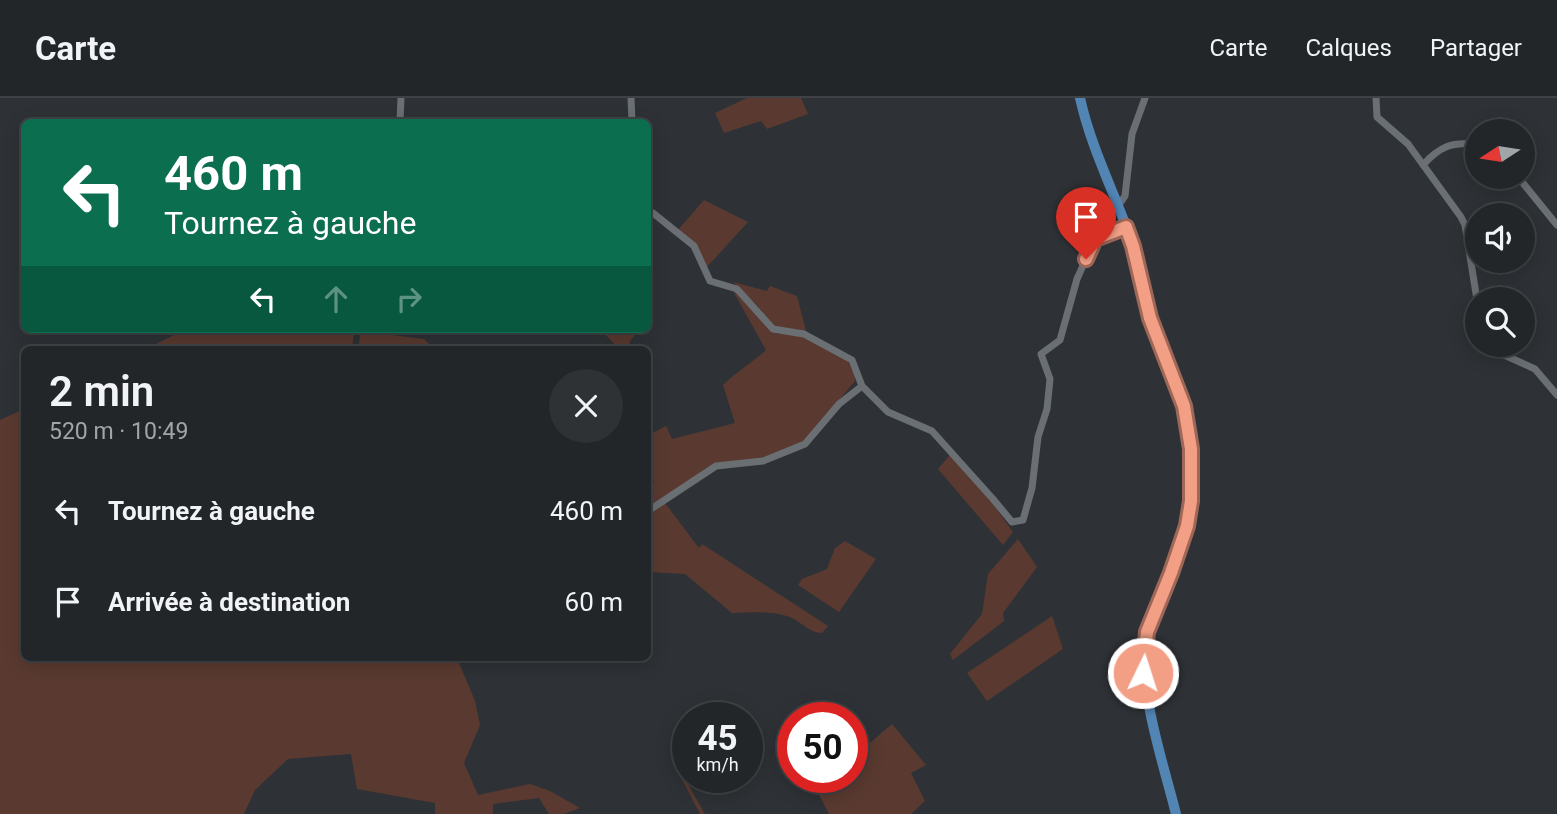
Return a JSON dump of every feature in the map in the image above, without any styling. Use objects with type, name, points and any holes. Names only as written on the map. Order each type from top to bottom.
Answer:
[{"type":"main road","points":[[1080,98],[1094,146],[1133,246],[1150,318],[1184,406],[1191,449],[1191,501],[1187,526],[1147,632],[1143,656],[1147,695],[1176,814]]},
{"type":"street","points":[[400,119],[401,98]]},
{"type":"street","points":[[631,98],[632,119]]},
{"type":"street","points":[[1118,206],[1125,196],[1132,134],[1145,98]]},
{"type":"street","points":[[1376,98],[1377,117],[1408,144],[1465,225],[1475,287]]},
{"type":"street","points":[[1423,165],[1444,147],[1465,144]]},
{"type":"street","points":[[1528,189],[1557,225]]},
{"type":"street","points":[[651,212],[694,246],[710,281],[737,289],[773,329],[804,334],[852,360],[862,386],[888,412],[932,431],[1012,522],[1023,520],[1032,488],[1038,438],[1047,410],[1050,379],[1041,354],[1060,340],[1077,279],[1095,239],[1126,227]]},
{"type":"street","points":[[1510,357],[1535,369],[1557,395]]},
{"type":"street","points":[[651,509],[716,466],[764,461],[805,444],[839,404],[862,386]]},
{"type":"shaded area","points":[[747,98],[801,98],[808,114],[767,129],[761,121],[724,133],[715,113]]},
{"type":"shaded area","points":[[704,200],[748,222],[706,268],[678,230]]},
{"type":"shaded area","points":[[733,282],[767,291],[770,286],[797,296],[806,331],[774,326]]},
{"type":"shaded area","points":[[732,289],[774,333],[805,336],[846,359],[854,371],[855,381],[804,442],[765,458],[716,464],[704,469],[689,484],[651,506],[651,484],[654,481],[651,476],[651,434],[666,426],[672,439],[735,423],[723,385],[766,350]]},
{"type":"shaded area","points":[[178,333],[354,333],[352,346],[152,346]]},
{"type":"shaded area","points":[[360,333],[384,333],[424,339],[431,346],[359,346]]},
{"type":"shaded area","points":[[604,333],[636,333],[629,343],[633,346],[616,346]]},
{"type":"shaded area","points":[[21,410],[21,661],[458,661],[475,701],[480,725],[464,763],[478,795],[530,784],[550,791],[580,808],[564,814],[549,814],[539,798],[493,804],[493,814],[435,814],[435,803],[357,789],[351,754],[288,759],[255,790],[244,814],[0,814],[0,420]]},
{"type":"shaded area","points":[[950,455],[982,489],[1013,532],[1003,545],[938,469]]},
{"type":"shaded area","points":[[665,503],[699,548],[702,544],[828,626],[822,633],[780,614],[732,613],[685,574],[651,572],[651,513]]},
{"type":"shaded area","points":[[1018,539],[1037,567],[1003,613],[1004,621],[953,660],[950,654],[982,614],[988,574]]},
{"type":"shaded area","points":[[845,541],[876,559],[839,612],[798,585],[802,579],[827,569],[835,548]]},
{"type":"shaded area","points":[[1052,616],[1063,649],[987,701],[967,673]]},
{"type":"shaded area","points":[[892,724],[926,765],[911,773],[925,801],[911,814],[829,814],[818,793],[868,793],[868,745]]},
{"type":"shaded area","points":[[689,793],[693,793],[705,814],[700,814]]},
{"type":"route","points":[[1086,259],[1095,239],[1126,227],[1150,318],[1180,392],[1189,427],[1192,476],[1187,526],[1147,632],[1143,673]]}]
